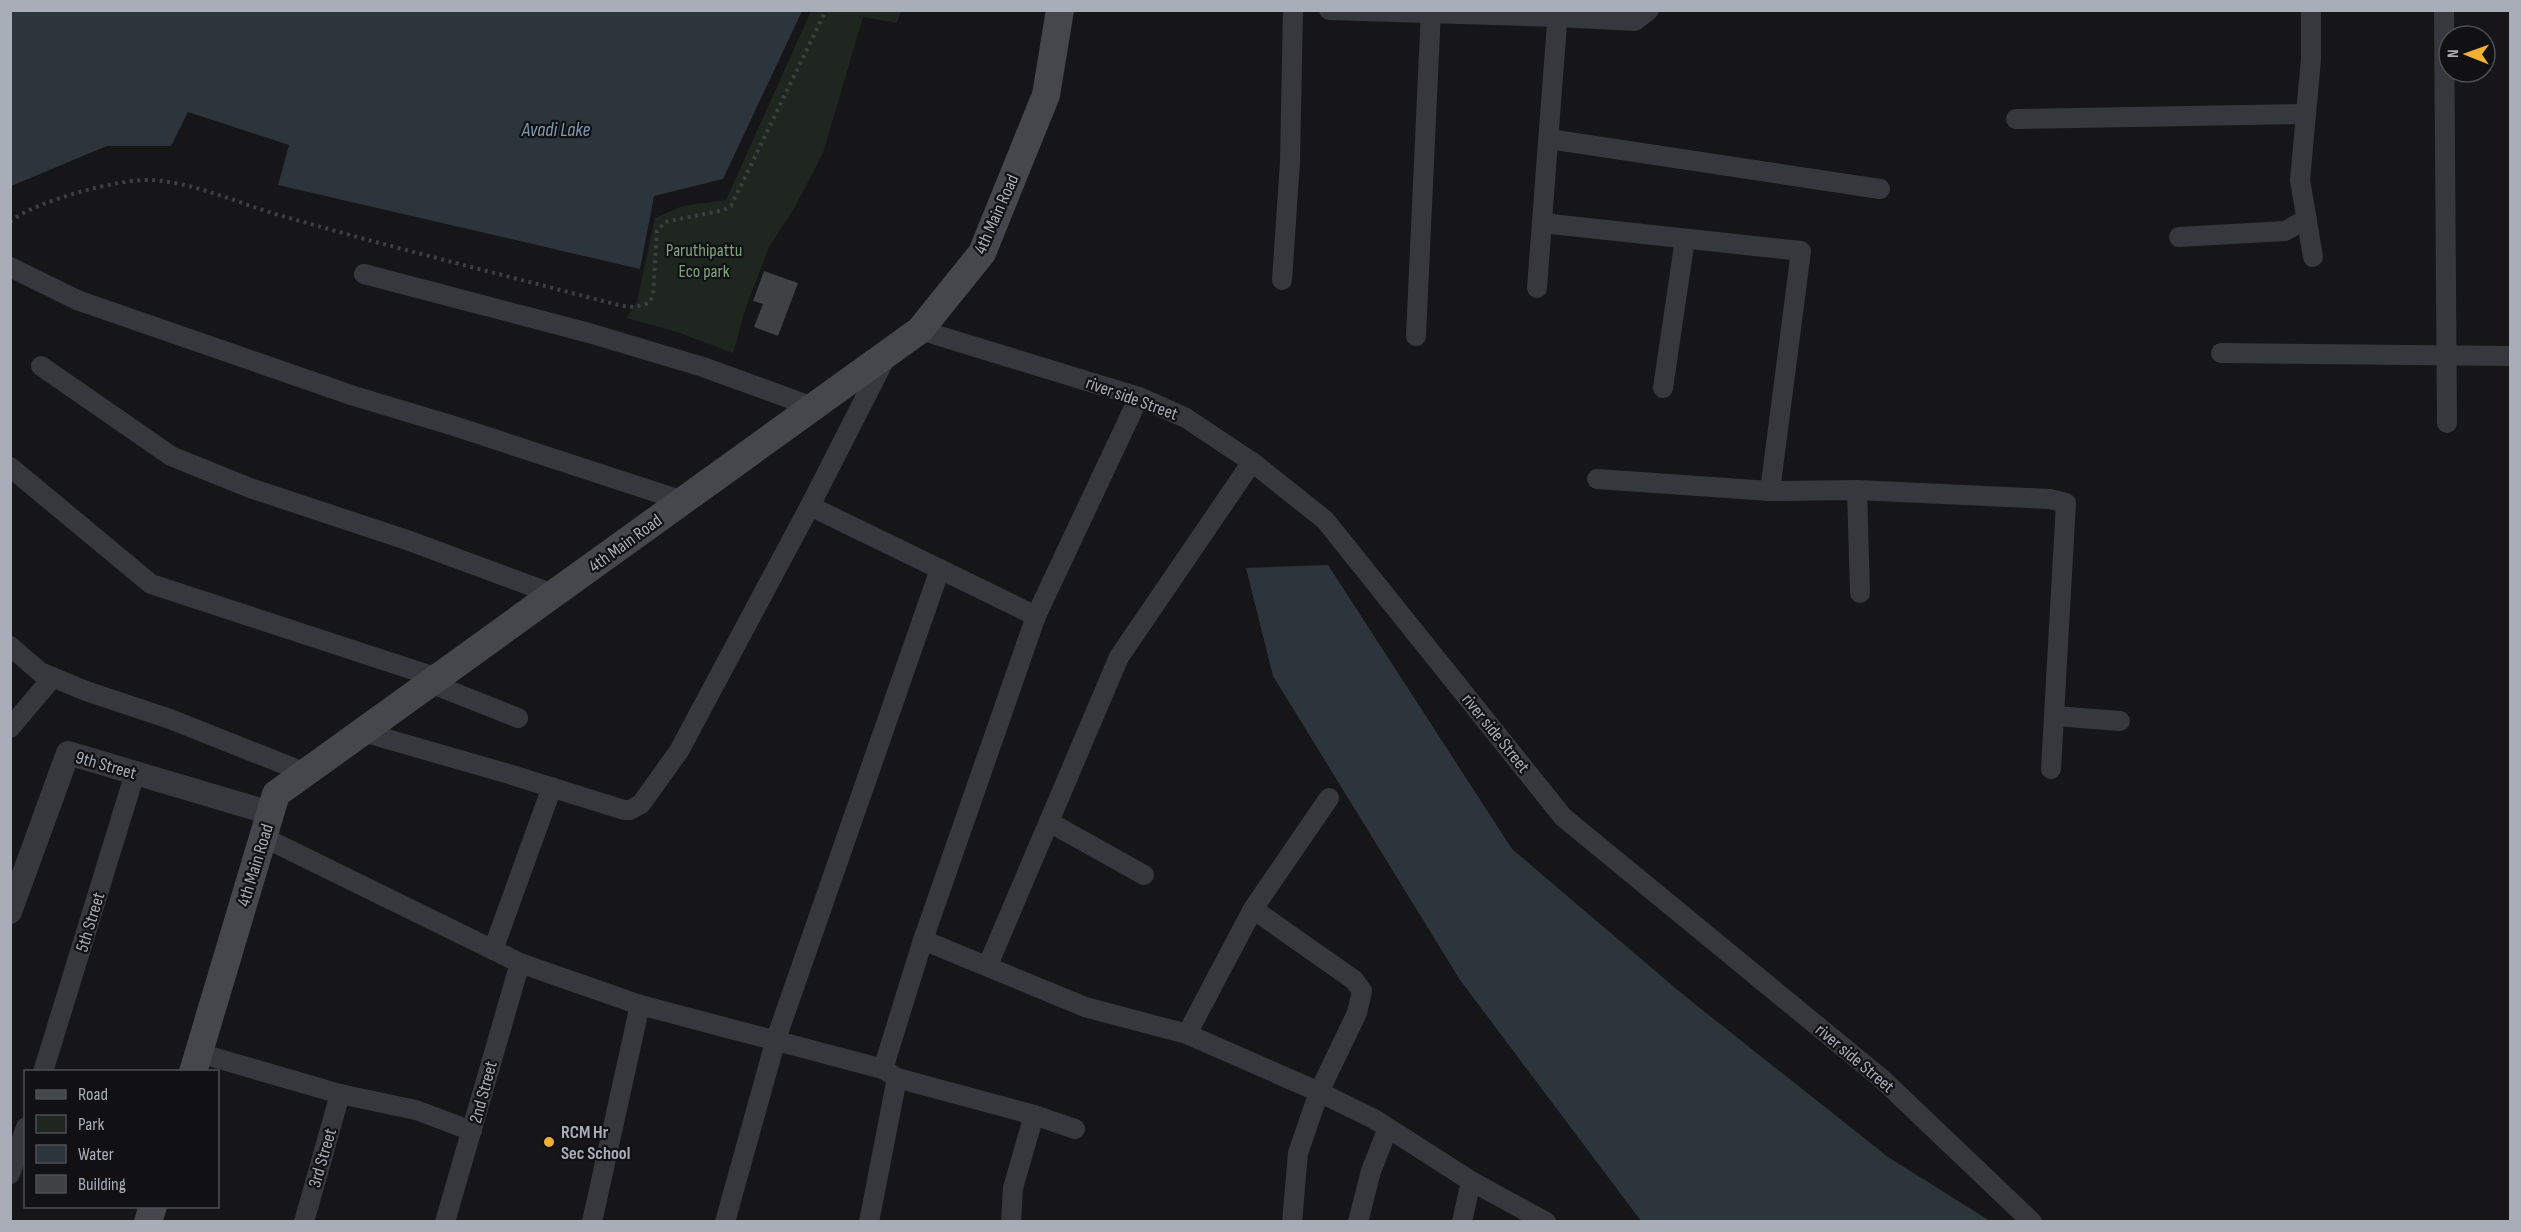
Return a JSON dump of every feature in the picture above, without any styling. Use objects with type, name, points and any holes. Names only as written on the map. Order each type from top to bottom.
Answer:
[{"type":"main road","name":"4th Main Road","points":[[196,1062],[276,794],[920,330],[982,253],[1046,95],[1060,10]]},
{"type":"street","points":[[1282,280],[1290,162],[1293,10]]},
{"type":"street","points":[[1329,10],[1558,14],[1635,21],[1649,10]]},
{"type":"street","points":[[2311,10],[2311,59],[2301,180],[2313,257]]},
{"type":"street","points":[[2444,10],[2448,356],[2446,423]]},
{"type":"street","points":[[1416,336],[1431,12]]},
{"type":"street","points":[[1537,288],[1558,14]]},
{"type":"street","points":[[2016,119],[2305,114]]},
{"type":"street","points":[[1549,139],[1880,189]]},
{"type":"street","points":[[2179,237],[2285,231],[2307,219]]},
{"type":"street","points":[[1542,223],[1801,252],[1770,491]]},
{"type":"street","points":[[1663,388],[1686,239]]},
{"type":"street","points":[[10,267],[77,300],[354,396],[454,426],[683,501]]},
{"type":"street","points":[[364,274],[612,339],[703,367],[813,407]]},
{"type":"street","name":"river side Street","points":[[920,330],[1139,397],[1186,418],[1252,462],[1325,520],[1563,817],[1882,1078],[2031,1221]]},
{"type":"street","points":[[363,732],[624,810],[630,810],[641,804],[679,751],[810,506],[889,352]]},
{"type":"street","points":[[2221,353],[2511,356]]},
{"type":"street","points":[[40,366],[171,456],[250,488],[407,540],[553,594]]},
{"type":"street","points":[[869,1221],[890,1073],[923,940],[1036,616],[1139,397]]},
{"type":"street","points":[[988,965],[1119,657],[1252,462]]},
{"type":"street","points":[[10,467],[151,584],[434,681],[518,718]]},
{"type":"street","points":[[1597,479],[1770,491],[1857,490],[2050,498],[2066,503],[2051,769]]},
{"type":"street","points":[[1857,490],[1860,593]]},
{"type":"street","points":[[810,506],[1036,616]]},
{"type":"street","points":[[725,1221],[776,1040],[940,569]]},
{"type":"street","points":[[10,646],[40,672],[86,691],[170,719],[306,773]]},
{"type":"street","points":[[10,728],[53,677]]},
{"type":"street","points":[[2055,716],[2120,721]]},
{"type":"street","name":"9th Street","points":[[10,912],[68,753],[135,773],[267,825]]},
{"type":"street","name":"5th Street","points":[[43,1070],[135,773]]},
{"type":"street","points":[[493,950],[552,787]]},
{"type":"street","points":[[1187,1034],[1253,909],[1329,798]]},
{"type":"street","points":[[1049,822],[1144,875]]},
{"type":"street","points":[[267,825],[520,963],[640,1005],[776,1040],[1076,1129]]},
{"type":"street","points":[[1253,909],[1354,980],[1362,991],[1357,1013],[1319,1092],[1299,1153],[1293,1221]]},
{"type":"street","points":[[923,940],[1085,1007],[1187,1034],[1319,1092],[1388,1128],[1516,1213],[1546,1221]]},
{"type":"street","name":"2nd Street","points":[[445,1221],[520,963]]},
{"type":"street","points":[[592,1221],[640,1005]]},
{"type":"street","points":[[196,1062],[416,1110],[472,1131]]},
{"type":"street","name":"3rd Street","points":[[304,1221],[340,1094]]},
{"type":"street","points":[[1011,1221],[1015,1179],[1034,1115]]},
{"type":"street","points":[[1358,1221],[1371,1171],[1388,1128]]},
{"type":"street","points":[[10,1174],[24,1133]]},
{"type":"street","points":[[1462,1221],[1471,1181]]},
{"type":"path","points":[[10,222],[33,208],[125,181],[170,182],[190,186],[278,215],[477,268],[622,306],[642,306],[649,303],[653,295],[659,226],[665,222],[724,210],[731,206],[826,10]]},
{"type":"green space","name":"Paruthipattu Eco park","points":[[811,11],[901,11],[897,23],[863,17],[823,153],[795,207],[769,247],[746,307],[733,353],[677,332],[627,318],[637,301],[655,218],[682,206],[726,200]]},
{"type":"water","name":"Avadi Lake","points":[[11,10],[802,11],[723,179],[654,196],[640,269],[278,185],[289,145],[188,112],[171,146],[107,146],[11,186]]},
{"type":"water","points":[[1328,565],[1512,849],[1686,997],[1888,1157],[1990,1221],[1641,1221],[1460,980],[1273,676],[1246,568]]},
{"type":"building","points":[[764,271],[798,283],[778,336],[754,327],[763,304],[753,301]]},
{"type":"place","name":"RCM Hr Sec School","points":[[549,1142]]}]
